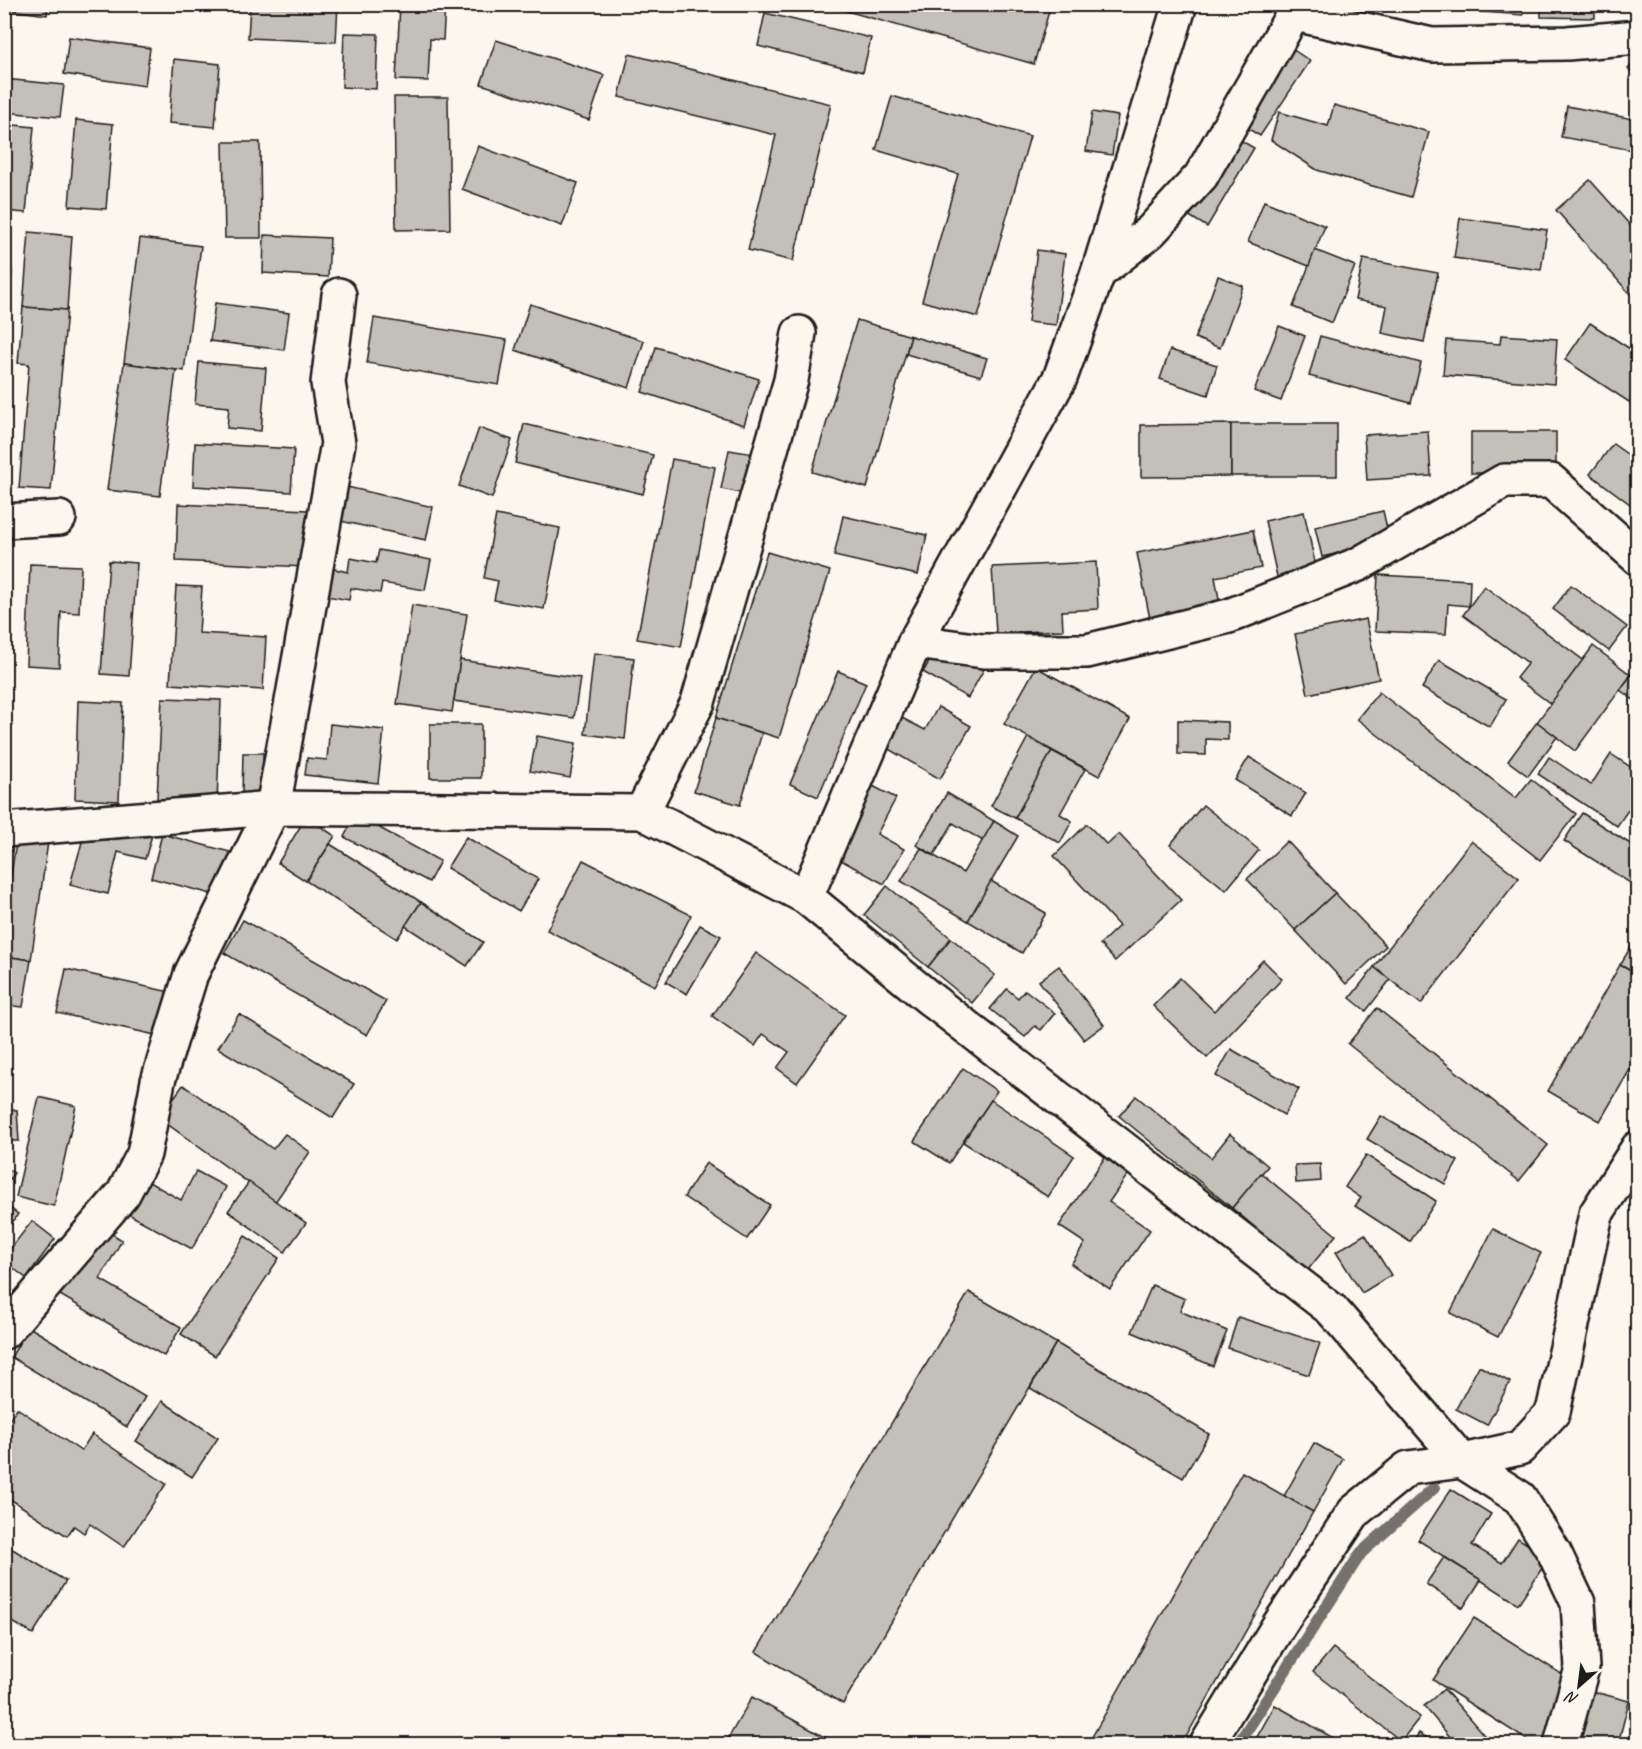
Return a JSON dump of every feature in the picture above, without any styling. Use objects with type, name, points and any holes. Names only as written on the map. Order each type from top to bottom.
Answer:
[{"type":"street","points":[[806,897],[915,642],[1060,378],[1098,273],[1180,4]]},
{"type":"street","points":[[1098,273],[1151,231],[1202,176],[1297,9],[1432,45],[1567,43],[1638,37]]},
{"type":"street","points":[[4,1332],[123,1194],[144,1154],[158,1081],[191,974],[273,808],[338,443],[328,383],[339,295]]},
{"type":"street","points":[[642,812],[698,702],[791,380],[799,333]]},
{"type":"street","points":[[915,642],[983,651],[1088,651],[1229,616],[1359,564],[1504,481],[1551,481],[1638,558]]},
{"type":"street","points":[[4,521],[58,518]]},
{"type":"street","points":[[4,830],[273,808],[642,812],[806,897],[929,999],[1332,1310],[1462,1461],[1520,1498],[1554,1552],[1578,1603],[1582,1668],[1561,1744]]},
{"type":"street","points":[[1207,1744],[1279,1624],[1354,1512],[1408,1468],[1462,1461],[1520,1448],[1553,1412],[1596,1214],[1638,1148]]},
{"type":"building","points":[[4,4],[48,4],[47,15],[4,9]]},
{"type":"building","points":[[250,4],[338,4],[336,42],[248,38]]},
{"type":"building","points":[[400,4],[445,4],[443,40],[430,39],[428,81],[396,80]]},
{"type":"building","points":[[822,4],[1051,4],[1034,64]]},
{"type":"building","points":[[1375,4],[1524,4],[1523,15]]},
{"type":"building","points":[[1541,4],[1595,4],[1595,18],[1541,17]]},
{"type":"building","points":[[765,13],[871,38],[863,72],[758,46]]},
{"type":"building","points":[[344,33],[378,34],[376,89],[342,87]]},
{"type":"building","points":[[69,37],[150,48],[145,86],[64,74]]},
{"type":"building","points":[[496,40],[604,75],[589,120],[481,84]]},
{"type":"building","points":[[1289,47],[1310,61],[1260,136],[1239,123]]},
{"type":"building","points":[[629,54],[831,104],[793,261],[748,250],[776,135],[619,97]]},
{"type":"building","points":[[174,59],[220,64],[215,127],[169,123]]},
{"type":"building","points":[[1638,59],[1638,77],[1628,69]]},
{"type":"building","points":[[4,79],[64,85],[60,117],[4,112]]},
{"type":"building","points":[[892,96],[1030,136],[978,317],[922,301],[958,174],[876,150]]},
{"type":"building","points":[[394,97],[448,97],[450,229],[396,230]]},
{"type":"building","points":[[1334,105],[1429,132],[1411,197],[1317,170],[1271,140],[1279,112],[1328,126]]},
{"type":"building","points":[[1567,106],[1638,120],[1632,150],[1561,137]]},
{"type":"building","points":[[1092,112],[1118,116],[1112,155],[1086,151]]},
{"type":"building","points":[[76,120],[113,124],[106,209],[69,206]]},
{"type":"building","points":[[4,124],[34,127],[26,213],[4,211]]},
{"type":"building","points":[[1233,136],[1254,148],[1207,227],[1186,214]]},
{"type":"building","points":[[223,142],[260,142],[261,238],[225,238]]},
{"type":"building","points":[[478,146],[578,183],[562,226],[462,189]]},
{"type":"building","points":[[1590,180],[1638,234],[1638,288],[1630,294],[1556,210]]},
{"type":"building","points":[[1264,201],[1325,226],[1309,266],[1248,242]]},
{"type":"building","points":[[1460,218],[1547,230],[1541,270],[1454,258]]},
{"type":"building","points":[[29,232],[72,236],[67,310],[23,307]]},
{"type":"building","points":[[264,235],[330,238],[328,277],[263,273]]},
{"type":"building","points":[[140,238],[201,246],[184,371],[124,363]]},
{"type":"building","points":[[1037,250],[1065,254],[1056,325],[1028,322]]},
{"type":"building","points":[[1315,250],[1355,266],[1332,323],[1293,307]]},
{"type":"building","points":[[1363,259],[1438,273],[1424,342],[1382,333],[1387,306],[1355,300]]},
{"type":"building","points":[[4,270],[12,270],[10,307],[4,307]]},
{"type":"building","points":[[1218,276],[1243,286],[1220,348],[1195,338]]},
{"type":"building","points":[[215,303],[289,313],[284,350],[210,341]]},
{"type":"building","points":[[530,304],[644,341],[629,388],[515,350]]},
{"type":"building","points":[[23,307],[67,310],[51,490],[19,488],[29,364],[18,363]]},
{"type":"building","points":[[374,318],[507,340],[499,385],[367,363]]},
{"type":"building","points":[[857,320],[911,336],[867,488],[812,472]]},
{"type":"building","points":[[1590,323],[1638,354],[1638,396],[1632,404],[1565,360]]},
{"type":"building","points":[[1279,326],[1305,336],[1281,401],[1254,391]]},
{"type":"building","points":[[1501,335],[1557,339],[1554,384],[1443,375],[1446,340],[1500,344]]},
{"type":"building","points":[[911,336],[987,358],[981,376],[906,354]]},
{"type":"building","points":[[1320,336],[1421,363],[1411,403],[1309,376]]},
{"type":"building","points":[[656,347],[759,379],[744,425],[642,392]]},
{"type":"building","points":[[1170,350],[1217,365],[1208,395],[1160,379]]},
{"type":"building","points":[[199,362],[266,368],[261,431],[227,428],[229,407],[195,404]]},
{"type":"building","points":[[124,363],[176,370],[160,496],[107,490]]},
{"type":"building","points":[[524,424],[653,455],[643,494],[515,463]]},
{"type":"building","points":[[1231,424],[1231,476],[1141,477],[1141,425]]},
{"type":"building","points":[[1231,424],[1337,424],[1337,476],[1231,476]]},
{"type":"building","points":[[479,428],[512,440],[492,498],[459,486]]},
{"type":"building","points":[[1428,431],[1431,476],[1367,480],[1364,435]]},
{"type":"building","points":[[1471,432],[1556,432],[1556,473],[1471,473]]},
{"type":"building","points":[[195,443],[294,449],[291,492],[193,486]]},
{"type":"building","points":[[1613,444],[1638,462],[1638,510],[1590,474]]},
{"type":"building","points":[[729,450],[754,454],[746,494],[721,489]]},
{"type":"building","points":[[672,459],[715,467],[681,647],[637,639]]},
{"type":"building","points":[[343,486],[433,507],[426,540],[336,520]]},
{"type":"building","points":[[178,504],[308,510],[306,567],[176,561]]},
{"type":"building","points":[[1383,511],[1390,541],[1322,557],[1315,527]]},
{"type":"building","points":[[1304,512],[1317,572],[1278,581],[1265,521]]},
{"type":"building","points":[[496,515],[560,528],[544,609],[494,600],[498,581],[484,578]]},
{"type":"building","points":[[843,516],[927,535],[918,575],[834,556]]},
{"type":"building","points":[[1253,530],[1261,568],[1215,577],[1220,605],[1150,619],[1137,553]]},
{"type":"building","points":[[379,550],[431,560],[425,590],[382,583],[380,593],[351,588],[349,600],[321,595],[326,567],[348,572],[350,558],[376,563]]},
{"type":"building","points":[[767,552],[830,571],[779,738],[716,718]]},
{"type":"building","points":[[109,561],[137,563],[129,676],[101,674]]},
{"type":"building","points":[[1096,562],[1098,609],[1062,611],[1063,630],[996,633],[992,567]]},
{"type":"building","points":[[30,564],[81,566],[79,613],[61,612],[59,667],[26,665]]},
{"type":"building","points":[[1378,575],[1470,580],[1469,606],[1448,604],[1446,634],[1375,631]]},
{"type":"building","points":[[1571,585],[1627,627],[1609,651],[1553,609]]},
{"type":"building","points":[[176,586],[202,587],[199,633],[266,637],[263,690],[170,684]]},
{"type":"building","points":[[1484,586],[1583,660],[1551,704],[1516,678],[1528,663],[1463,615]]},
{"type":"building","points":[[412,605],[467,614],[452,712],[397,704]]},
{"type":"building","points":[[1366,619],[1379,679],[1308,694],[1295,634]]},
{"type":"building","points":[[1593,646],[1631,675],[1575,751],[1537,722]]},
{"type":"building","points":[[952,651],[984,669],[968,698],[923,672],[933,655]]},
{"type":"building","points":[[594,653],[634,658],[625,739],[585,734]]},
{"type":"building","points":[[460,660],[580,678],[574,718],[454,701]]},
{"type":"building","points":[[1439,660],[1506,699],[1490,727],[1422,688]]},
{"type":"building","points":[[1638,666],[1638,703],[1620,690]]},
{"type":"building","points":[[1036,667],[1130,719],[1099,776],[1004,724]]},
{"type":"building","points":[[838,671],[866,683],[818,797],[790,784]]},
{"type":"building","points":[[1379,692],[1516,798],[1531,779],[1576,814],[1540,860],[1357,719]]},
{"type":"building","points":[[162,698],[221,700],[217,802],[157,799]]},
{"type":"building","points":[[78,701],[123,703],[119,801],[75,799]]},
{"type":"building","points":[[938,707],[971,726],[940,779],[885,747],[902,718],[925,730]]},
{"type":"building","points":[[716,718],[762,733],[740,805],[694,791]]},
{"type":"building","points":[[1178,720],[1228,722],[1228,740],[1206,739],[1206,755],[1178,754]]},
{"type":"building","points":[[1537,722],[1557,737],[1528,776],[1508,761]]},
{"type":"building","points":[[330,724],[384,730],[378,783],[305,775],[307,758],[327,760]]},
{"type":"building","points":[[430,724],[481,724],[481,778],[430,778]]},
{"type":"building","points":[[537,736],[576,743],[570,778],[530,771]]},
{"type":"building","points":[[1028,737],[1052,751],[1015,818],[991,806]]},
{"type":"building","points":[[1052,751],[1085,769],[1060,814],[1072,821],[1060,843],[1015,818]]},
{"type":"building","points":[[243,753],[263,753],[263,795],[242,795]]},
{"type":"building","points":[[1611,754],[1638,772],[1638,796],[1617,826],[1538,774],[1549,757],[1591,785]]},
{"type":"building","points":[[1249,757],[1306,793],[1292,816],[1235,780]]},
{"type":"building","points":[[869,784],[896,798],[877,834],[904,849],[884,884],[830,854]]},
{"type":"building","points":[[947,793],[994,821],[983,841],[953,823],[934,855],[916,845]]},
{"type":"building","points":[[1203,805],[1259,850],[1226,890],[1170,845]]},
{"type":"building","points":[[1582,813],[1638,849],[1638,888],[1564,841]]},
{"type":"building","points":[[356,815],[440,861],[429,882],[344,837]]},
{"type":"building","points":[[306,817],[335,836],[306,881],[278,863]]},
{"type":"building","points":[[994,821],[1018,836],[968,921],[901,881],[921,848],[963,873]]},
{"type":"building","points":[[1087,824],[1107,845],[1119,834],[1181,900],[1115,961],[1100,944],[1119,926],[1054,856]]},
{"type":"building","points":[[154,828],[145,859],[118,852],[108,894],[70,885],[84,835]]},
{"type":"building","points":[[162,834],[230,852],[219,896],[151,878]]},
{"type":"building","points":[[17,837],[48,842],[31,960],[4,956],[4,918]]},
{"type":"building","points":[[466,837],[538,879],[519,911],[447,868]]},
{"type":"building","points":[[1287,841],[1335,893],[1295,930],[1247,879]]},
{"type":"building","points":[[1471,841],[1519,878],[1421,1004],[1374,967]]},
{"type":"building","points":[[330,844],[421,902],[397,939],[306,881]]},
{"type":"building","points":[[583,860],[691,915],[655,986],[547,930]]},
{"type":"building","points":[[991,881],[1046,913],[1022,953],[968,921]]},
{"type":"building","points":[[887,886],[951,938],[928,967],[864,915]]},
{"type":"building","points":[[1335,893],[1386,946],[1346,984],[1295,930]]},
{"type":"building","points":[[421,902],[483,942],[467,966],[405,926]]},
{"type":"building","points":[[243,920],[386,1001],[367,1035],[224,953]]},
{"type":"building","points":[[700,925],[721,936],[687,994],[666,982]]},
{"type":"building","points":[[1638,935],[1638,975],[1620,965]]},
{"type":"building","points":[[951,938],[995,975],[972,1003],[928,967]]},
{"type":"building","points":[[756,953],[845,1015],[797,1083],[777,1068],[789,1052],[763,1034],[755,1046],[712,1016]]},
{"type":"building","points":[[4,956],[31,960],[23,1007],[4,1005]]},
{"type":"building","points":[[1263,960],[1282,979],[1207,1058],[1153,1006],[1180,978],[1214,1011]]},
{"type":"building","points":[[1620,965],[1638,975],[1638,1056],[1600,1121],[1548,1091]]},
{"type":"building","points":[[1059,966],[1104,1025],[1084,1040],[1039,981]]},
{"type":"building","points":[[1374,967],[1390,980],[1366,1011],[1350,998]]},
{"type":"building","points":[[66,969],[170,992],[160,1036],[57,1013]]},
{"type":"building","points":[[1007,989],[1018,998],[1025,990],[1055,1013],[1041,1030],[1035,1026],[1025,1037],[990,1009]]},
{"type":"building","points":[[1377,1008],[1548,1145],[1519,1181],[1348,1044]]},
{"type":"building","points":[[239,1014],[354,1084],[333,1118],[218,1048]]},
{"type":"building","points":[[1231,1049],[1299,1089],[1284,1115],[1216,1076]]},
{"type":"building","points":[[963,1068],[997,1091],[949,1163],[914,1141]]},
{"type":"building","points":[[183,1085],[273,1149],[285,1134],[310,1152],[275,1202],[159,1118]]},
{"type":"building","points":[[1136,1096],[1211,1158],[1230,1134],[1268,1166],[1232,1208],[1119,1116]]},
{"type":"building","points":[[39,1097],[76,1106],[54,1206],[16,1197]]},
{"type":"building","points":[[991,1100],[1074,1156],[1048,1197],[963,1142]]},
{"type":"building","points":[[4,1110],[17,1110],[19,1141],[4,1141]]},
{"type":"building","points":[[1381,1116],[1458,1161],[1445,1184],[1367,1139]]},
{"type":"building","points":[[1109,1151],[1133,1167],[1109,1202],[1150,1230],[1110,1289],[1071,1264],[1085,1243],[1059,1226]]},
{"type":"building","points":[[1366,1155],[1436,1201],[1410,1242],[1355,1206],[1361,1198],[1345,1187]]},
{"type":"building","points":[[706,1163],[770,1205],[747,1239],[684,1197]]},
{"type":"building","points":[[1320,1164],[1321,1181],[1296,1183],[1295,1165]]},
{"type":"building","points":[[4,1167],[14,1173],[4,1188]]},
{"type":"building","points":[[196,1171],[226,1187],[192,1249],[121,1210],[140,1177],[181,1200]]},
{"type":"building","points":[[1261,1173],[1336,1235],[1307,1271],[1232,1208]]},
{"type":"building","points":[[249,1182],[306,1223],[285,1252],[228,1211]]},
{"type":"building","points":[[4,1204],[18,1214],[4,1235]]},
{"type":"building","points":[[32,1221],[55,1239],[26,1278],[4,1261],[4,1257]]},
{"type":"building","points":[[101,1227],[122,1240],[100,1279],[181,1327],[164,1356],[60,1295]]},
{"type":"building","points":[[1493,1229],[1541,1253],[1498,1337],[1450,1313]]},
{"type":"building","points":[[1365,1234],[1391,1275],[1362,1293],[1336,1252]]},
{"type":"building","points":[[245,1236],[279,1258],[215,1356],[181,1334]]},
{"type":"building","points":[[1152,1285],[1185,1299],[1180,1311],[1227,1331],[1213,1366],[1132,1332]]},
{"type":"building","points":[[969,1292],[1056,1343],[843,1704],[756,1652]]},
{"type":"building","points":[[1238,1317],[1320,1343],[1309,1375],[1228,1348]]},
{"type":"building","points":[[29,1327],[145,1397],[127,1427],[11,1357]]},
{"type":"building","points":[[1056,1343],[1209,1434],[1183,1478],[1030,1388]]},
{"type":"building","points":[[1479,1366],[1510,1382],[1487,1425],[1456,1409]]},
{"type":"building","points":[[162,1401],[218,1438],[192,1477],[136,1441]]},
{"type":"building","points":[[17,1408],[81,1451],[92,1434],[166,1484],[124,1547],[90,1524],[84,1533],[74,1526],[67,1536],[4,1495],[4,1427]]},
{"type":"building","points":[[1314,1443],[1343,1459],[1313,1512],[1284,1496]]},
{"type":"building","points":[[1242,1472],[1313,1512],[1182,1744],[1088,1744]]},
{"type":"building","points":[[1451,1489],[1491,1514],[1472,1545],[1502,1563],[1518,1538],[1549,1558],[1518,1604],[1418,1540]]},
{"type":"building","points":[[4,1544],[66,1581],[33,1634],[4,1617]]},
{"type":"building","points":[[1444,1557],[1481,1580],[1463,1608],[1426,1584]]},
{"type":"building","points":[[1474,1618],[1577,1684],[1550,1744],[1533,1744],[1433,1680]]},
{"type":"building","points":[[1333,1648],[1420,1717],[1401,1741],[1313,1672]]},
{"type":"building","points":[[1444,1689],[1490,1742],[1487,1744],[1456,1744],[1424,1706]]},
{"type":"building","points":[[1591,1691],[1629,1701],[1618,1744],[1577,1744]]},
{"type":"building","points":[[752,1697],[837,1744],[725,1744]]},
{"type":"building","points":[[1275,1705],[1344,1744],[1271,1744],[1257,1737]]},
{"type":"building","points":[[1419,1733],[1437,1744],[1411,1744]]},
{"type":"waterway","points":[[1238,1744],[1361,1553],[1434,1488]]}]
